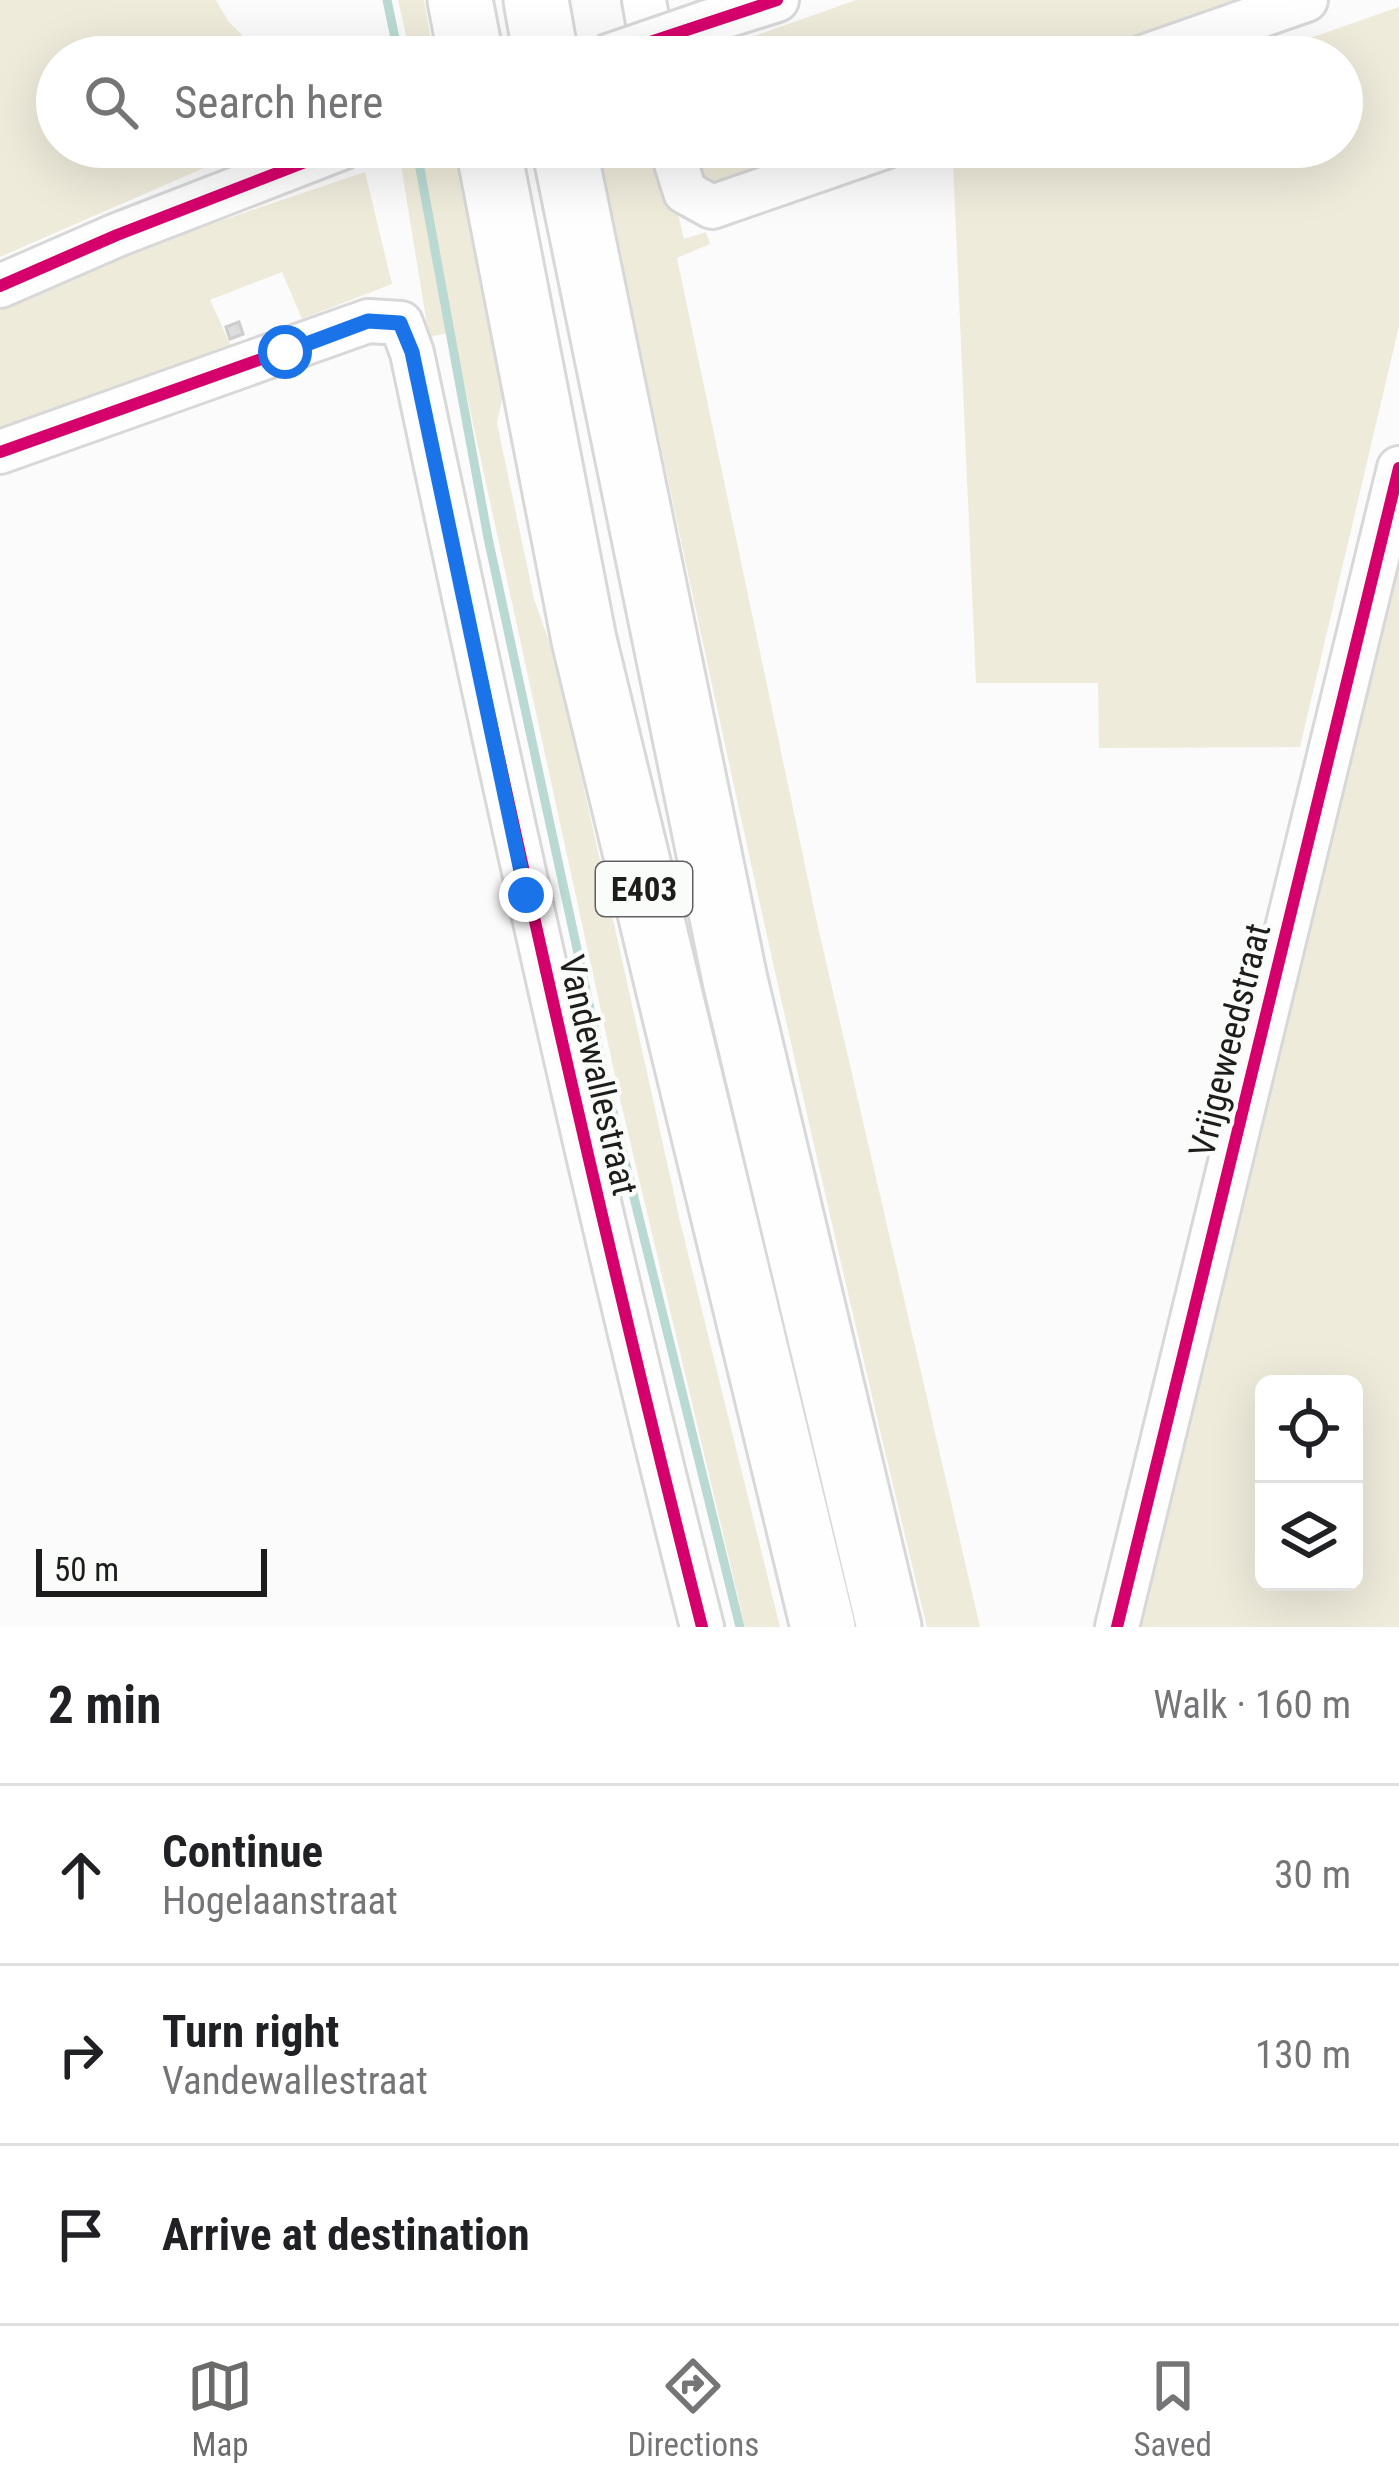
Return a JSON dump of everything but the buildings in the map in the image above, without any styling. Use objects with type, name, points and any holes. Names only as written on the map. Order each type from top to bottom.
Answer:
[{"type":"highway","points":[[460,0],[467,36]]},
{"type":"highway","points":[[536,0],[542,36]]},
{"type":"highway","name":"E403","points":[[492,168],[584,640],[823,1627]]},
{"type":"highway","name":"E403","points":[[568,168],[736,980],[889,1627]]},
{"type":"street","points":[[644,0],[650,36]]},
{"type":"street","points":[[666,36],[777,0]]},
{"type":"street","points":[[1203,36],[1306,0]]},
{"type":"street","points":[[0,286],[288,168]]},
{"type":"street","points":[[678,168],[686,192],[712,207],[824,168]]},
{"type":"street","name":"Vandewallestraat","points":[[0,452],[368,321],[400,323],[412,352],[532,917],[635,1365],[701,1627]]},
{"type":"street","name":"Vrijgeweedstraat","points":[[1117,1627],[1399,468]]},
{"type":"shaded area","points":[[0,0],[216,0],[243,36],[36,36],[36,168],[204,168],[0,257]]},
{"type":"shaded area","points":[[398,0],[424,0],[430,36],[406,36]]},
{"type":"shaded area","points":[[856,0],[1258,0],[1154,36],[754,36]]},
{"type":"shaded area","points":[[1399,7],[1399,326],[1300,747],[1099,748],[1098,683],[976,683],[953,168],[1363,168],[1363,36],[1316,36]]},
{"type":"shaded area","points":[[401,168],[458,168],[504,391],[497,423],[534,599],[555,658],[680,1221],[780,1627],[745,1627],[621,1103],[453,332],[429,337]]},
{"type":"shaded area","points":[[602,168],[667,168],[684,239],[706,232],[710,244],[677,258],[818,927],[980,1627],[927,1627],[756,888]]},
{"type":"shaded area","points":[[694,168],[767,168],[716,184],[702,181]]},
{"type":"shaded area","points":[[365,172],[392,284],[302,319],[282,272],[210,300],[231,346],[0,427],[0,308],[90,265]]},
{"type":"shaded area","points":[[1399,529],[1399,1627],[1131,1627]]},
{"type":"waterway","points":[[387,0],[395,36]]},
{"type":"waterway","points":[[420,168],[488,538],[608,1092],[740,1627]]},
{"type":"cycle path","points":[[668,36],[777,0]]},
{"type":"cycle path","points":[[0,286],[290,168]]},
{"type":"cycle path","points":[[0,452],[368,321],[401,323],[412,353],[587,1150],[702,1627]]},
{"type":"cycle path","points":[[1117,1627],[1399,468]]},
{"type":"route","points":[[285,352],[368,321],[400,323],[412,352],[526,895]]}]
